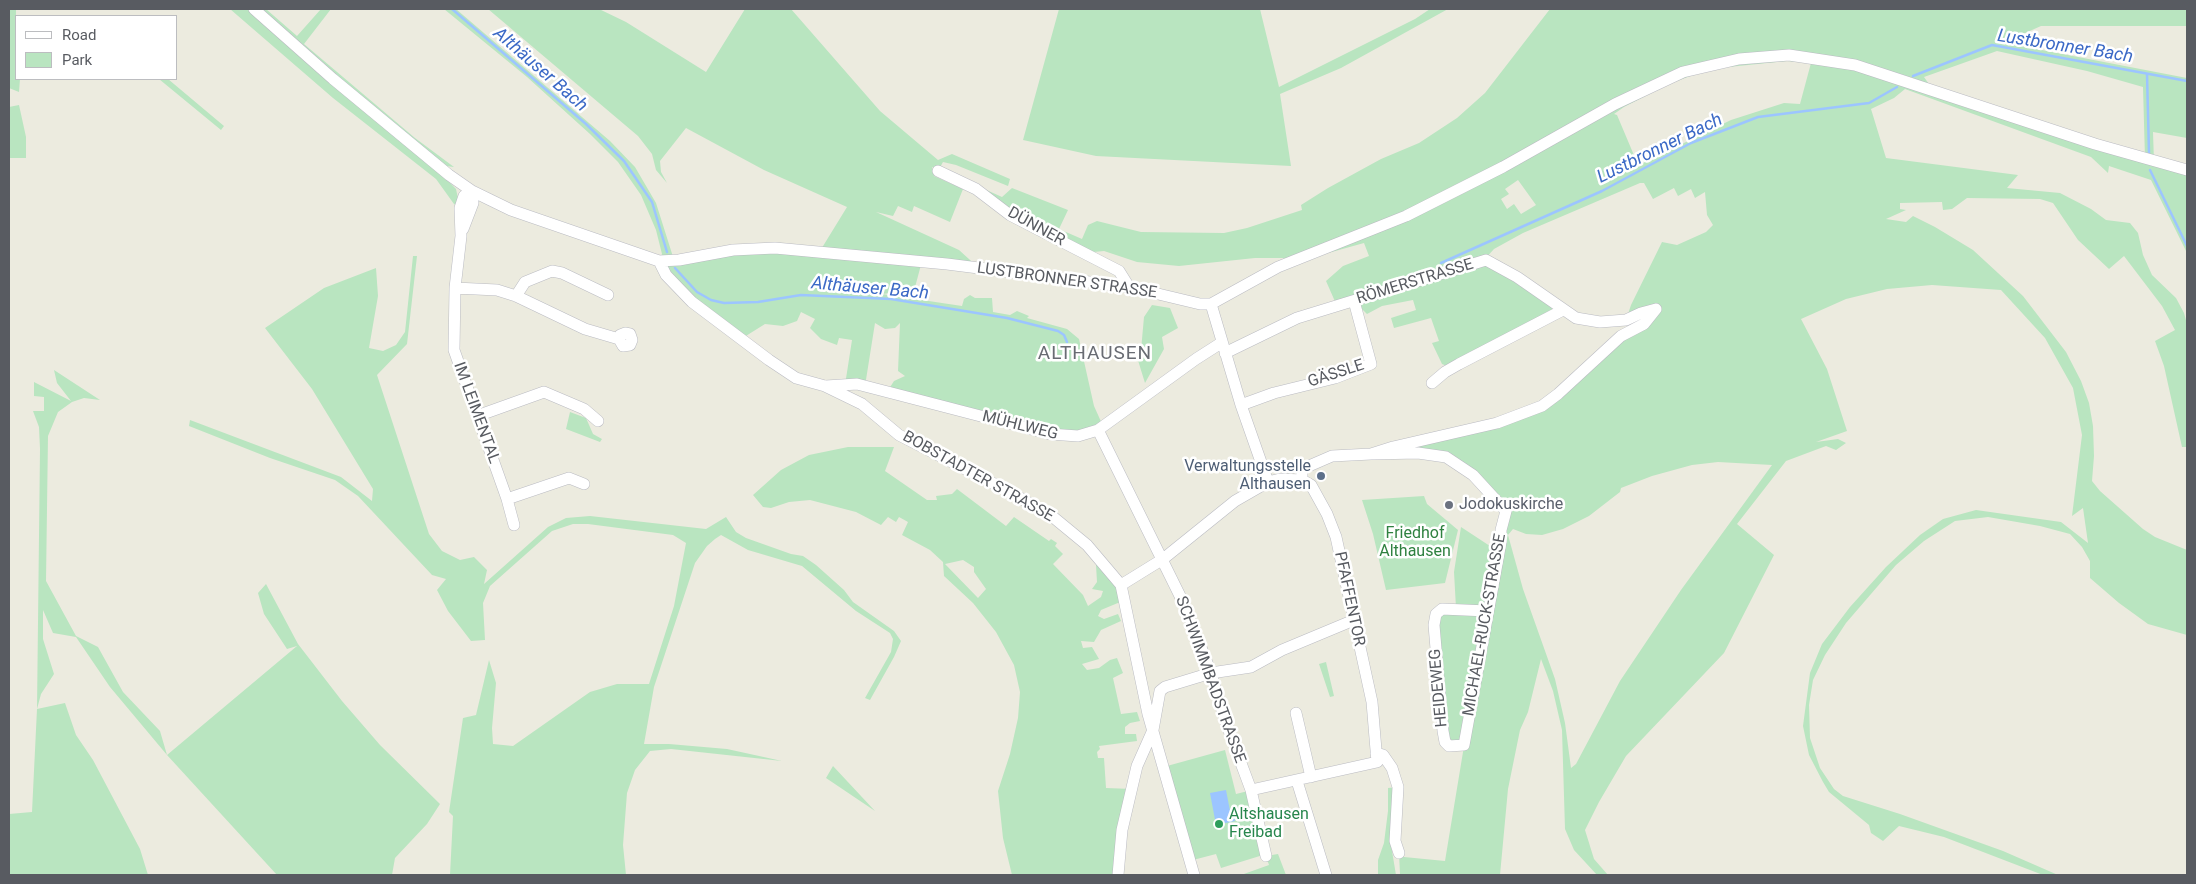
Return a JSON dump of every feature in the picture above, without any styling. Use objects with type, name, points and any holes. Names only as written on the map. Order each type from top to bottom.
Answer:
[{"type":"street","points":[[254,9],[333,79],[449,175],[472,191],[511,210],[659,261]]},
{"type":"street","points":[[1268,482],[1241,405],[1211,304],[1218,302],[1278,267],[1406,216],[1503,167],[1615,104],[1683,72],[1739,59],[1789,55],[1855,64],[2095,144],[2187,170]]},
{"type":"street","name":"DÜNNER","points":[[938,171],[976,189],[1010,215],[1119,271],[1129,287]]},
{"type":"street","name":"IM LEIMENTAL","points":[[472,191],[473,203],[461,236],[455,288],[454,350],[507,499],[514,526]]},
{"type":"street","name":"LUSTBRONNER STRASSE","points":[[659,261],[679,260],[732,250],[776,248],[947,264],[1129,287],[1200,304],[1211,304]]},
{"type":"street","name":"RÖMERSTRASSE","points":[[1223,348],[1297,318],[1486,260],[1517,277],[1576,318],[1600,322],[1626,320],[1642,312],[1656,309]]},
{"type":"street","name":"BOBSTADTER STRASSE","points":[[659,261],[666,275],[706,314],[796,378],[825,386],[862,404],[899,435],[1010,492],[1053,517],[1087,545],[1121,585],[1153,730],[1194,875]]},
{"type":"street","points":[[516,296],[525,282],[552,272],[562,273],[608,295]]},
{"type":"street","points":[[455,288],[497,290],[516,296],[585,329],[619,339]]},
{"type":"street","name":"GÄSSLE","points":[[1241,405],[1335,378],[1371,364],[1354,301]]},
{"type":"street","name":"MICHAEL-RUCK-STRASSE","points":[[1371,454],[1393,447],[1497,423],[1542,406],[1558,394],[1621,336],[1644,324],[1656,309]]},
{"type":"street","points":[[1432,383],[1445,372],[1459,364],[1563,310]]},
{"type":"street","name":"MÜHLWEG","points":[[825,386],[857,384],[1059,436],[1078,436],[1098,430],[1188,364],[1223,348]]},
{"type":"street","points":[[476,416],[544,392],[584,409],[598,421]]},
{"type":"street","name":"SCHWIMMBADSTRASSE","points":[[1098,430],[1184,604],[1212,673],[1225,720],[1251,790],[1266,856]]},
{"type":"street","name":"MICHAEL-RUCK-STRASSE","points":[[1302,480],[1302,469],[1332,456],[1418,452],[1446,457],[1473,475],[1506,511],[1501,530],[1464,745]]},
{"type":"street","points":[[507,499],[569,478],[584,484]]},
{"type":"street","points":[[1121,585],[1162,559],[1235,501],[1268,482],[1280,479],[1302,480]]},
{"type":"street","name":"PFAFFENTOR","points":[[1302,480],[1311,485],[1327,514],[1336,537],[1372,702],[1377,758]]},
{"type":"street","name":"HEIDEWEG","points":[[1464,745],[1449,746],[1444,742],[1434,625],[1436,614],[1442,610],[1487,611]]},
{"type":"street","points":[[1118,875],[1122,830],[1133,781],[1137,766],[1153,730],[1160,691],[1165,687],[1212,673],[1251,667],[1282,650],[1354,620]]},
{"type":"street","points":[[1296,713],[1311,777]]},
{"type":"street","points":[[1251,790],[1311,777],[1382,755],[1392,768],[1398,787],[1395,840],[1399,853]]},
{"type":"street","points":[[1297,780],[1326,875]]},
{"type":"green space","points":[[9,9],[16,9],[15,80],[20,80],[19,92],[9,88]]},
{"type":"green space","points":[[230,9],[266,9],[297,36],[321,9],[331,9],[304,44],[415,138],[454,167],[446,166],[419,151],[456,189],[460,208],[454,204],[436,179],[333,98]]},
{"type":"green space","points":[[444,9],[456,9],[610,141],[635,167],[656,203],[674,260],[700,256],[820,251],[847,207],[764,170],[686,128],[660,161],[661,172],[667,183],[656,170],[652,154],[638,136],[488,9],[599,9],[626,22],[706,72],[745,9],[791,9],[880,111],[938,160],[952,154],[1010,179],[1008,186],[956,165],[943,162],[938,171],[932,167],[934,176],[963,189],[950,222],[914,206],[912,212],[898,206],[893,216],[876,212],[959,250],[980,269],[922,261],[914,291],[882,294],[962,306],[964,299],[970,295],[975,298],[992,298],[993,312],[1010,315],[1017,311],[1029,316],[1027,318],[1067,329],[1079,339],[1094,406],[1103,426],[1078,436],[887,392],[894,381],[905,376],[898,371],[900,323],[895,328],[885,329],[875,323],[865,386],[845,385],[852,340],[839,338],[837,345],[821,339],[810,328],[815,319],[801,312],[797,321],[783,326],[765,324],[741,339],[706,314],[659,261],[662,254],[656,230],[641,195],[618,162],[527,77]]},
{"type":"green space","points":[[1059,9],[1260,9],[1279,87],[1415,19],[1430,9],[1448,9],[1341,68],[1280,94],[1291,166],[1096,156],[1023,140]]},
{"type":"green space","points":[[1550,9],[2187,9],[2187,26],[2041,26],[2023,34],[2021,46],[2187,78],[2187,138],[2153,132],[2154,162],[2187,170],[2187,253],[2151,180],[2109,166],[2108,173],[2091,157],[1905,89],[1894,98],[1871,109],[1886,158],[2018,175],[2007,188],[2060,193],[2091,209],[2106,220],[2130,223],[2138,233],[2143,255],[2152,275],[2176,298],[2184,313],[2187,324],[2187,447],[2182,447],[2164,366],[2155,341],[2175,330],[2162,306],[2124,256],[2109,269],[2078,240],[2053,203],[2040,199],[1967,198],[1952,209],[1943,210],[1942,202],[1900,203],[1900,209],[1906,210],[1886,219],[1906,222],[1913,216],[1935,227],[1973,250],[2023,296],[2066,352],[2081,381],[2089,403],[2093,426],[2094,456],[2092,481],[2100,491],[2143,529],[2155,537],[2187,550],[2187,635],[2148,624],[2119,603],[2090,578],[2090,561],[2082,547],[2070,534],[2040,526],[1988,517],[1955,521],[1924,541],[1896,565],[1846,623],[1825,655],[1813,680],[1809,705],[1810,738],[1820,768],[1834,789],[1843,796],[1900,814],[2003,851],[2058,875],[2043,875],[1944,837],[1899,826],[1883,841],[1871,833],[1869,825],[1829,792],[1809,755],[1803,726],[1810,673],[1822,644],[1850,607],[1886,567],[1920,535],[1943,519],[1976,510],[2061,522],[2088,543],[2083,508],[2072,516],[2082,435],[2073,388],[2045,338],[2001,290],[1932,285],[1887,289],[1846,299],[1801,319],[1827,369],[1847,431],[1816,442],[1838,439],[1846,443],[1836,450],[1826,446],[1786,461],[1737,524],[1774,555],[1724,653],[1626,756],[1599,802],[1585,830],[1594,859],[1608,875],[1597,875],[1574,850],[1565,829],[1562,730],[1553,691],[1541,659],[1528,712],[1520,730],[1508,789],[1500,875],[1400,874],[1399,853],[1404,857],[1445,861],[1464,746],[1449,746],[1436,614],[1487,610],[1506,511],[1446,457],[1418,453],[1407,444],[1542,406],[1650,316],[1626,320],[1631,305],[1662,242],[1677,245],[1706,232],[1713,225],[1707,215],[1705,192],[1695,198],[1691,189],[1678,196],[1674,188],[1653,199],[1644,183],[1640,183],[1523,233],[1494,249],[1483,261],[1563,310],[1452,368],[1442,364],[1432,343],[1439,341],[1431,318],[1394,328],[1391,318],[1416,310],[1413,300],[1382,306],[1367,314],[1354,301],[1337,306],[1326,281],[1343,266],[1369,256],[1364,243],[1278,267],[1284,258],[1255,258],[1179,266],[1137,262],[1104,251],[1083,253],[1010,215],[982,188],[1002,197],[1012,188],[1068,210],[1059,229],[1082,239],[1088,225],[1097,221],[1141,232],[1224,233],[1247,228],[1302,210],[1301,205],[1328,188],[1381,159],[1419,143],[1457,118],[1485,93]],"holes":[[[1997,51],[2087,71],[2143,87],[2145,159],[1933,90],[1924,77]],[[1787,61],[1811,63],[1800,104],[1784,103],[1731,120],[1641,164],[1636,160],[1617,115],[1614,114],[1669,84],[1709,69]],[[1518,180],[1536,205],[1521,214],[1514,204],[1507,209],[1501,199],[1509,194],[1505,189]],[[1718,462],[1772,465],[1681,590],[1620,681],[1576,764],[1571,768],[1565,723],[1555,679],[1523,589],[1508,535],[1513,529],[1526,534],[1542,535],[1563,529],[1589,516],[1620,492],[1621,488],[1652,476],[1692,465]]]},
{"type":"green space","points":[[160,80],[169,80],[224,126],[221,130]]},
{"type":"green space","points":[[19,105],[26,137],[26,158],[9,158],[9,107]]},
{"type":"green space","points":[[413,256],[417,256],[407,344],[377,375],[429,534],[442,551],[460,560],[474,557],[487,570],[484,584],[548,527],[566,518],[590,516],[706,529],[726,517],[736,532],[746,538],[791,554],[803,556],[816,565],[844,590],[853,602],[894,631],[901,641],[870,700],[865,698],[891,652],[893,639],[890,633],[856,611],[802,566],[748,550],[721,535],[715,539],[707,546],[695,563],[654,687],[644,744],[669,744],[727,749],[782,761],[671,749],[650,751],[635,770],[627,793],[623,845],[626,875],[450,875],[453,816],[449,812],[463,718],[476,715],[489,660],[496,683],[492,728],[493,744],[513,746],[590,692],[617,684],[649,684],[674,606],[686,543],[673,535],[588,524],[573,524],[552,531],[490,586],[483,603],[485,640],[471,641],[448,611],[437,590],[446,579],[432,575],[358,496],[335,480],[270,458],[189,426],[190,420],[341,477],[372,501],[373,489],[312,389],[265,328],[324,288],[376,268],[378,296],[369,348],[383,351],[396,345],[405,332]]},
{"type":"green space","points":[[1152,305],[1170,308],[1178,328],[1162,337],[1164,349],[1145,383],[1136,354],[1141,350],[1144,317]]},
{"type":"green space","points":[[54,370],[100,400],[84,398],[72,402],[58,412],[48,436],[46,581],[76,636],[98,647],[123,692],[160,731],[167,755],[110,687],[76,637],[53,633],[43,610],[43,639],[54,674],[41,694],[37,709],[40,449],[39,427],[33,411],[44,411],[44,397],[34,396],[34,382],[71,401],[57,383]]},
{"type":"green space","points":[[570,412],[586,418],[593,434],[602,439],[600,442],[566,429]]},
{"type":"green space","points":[[848,447],[894,447],[885,471],[927,500],[937,500],[936,496],[952,494],[957,489],[1006,526],[1014,517],[1049,541],[1051,539],[1057,543],[1055,546],[1063,554],[1053,564],[1083,595],[1088,606],[1101,597],[1103,591],[1092,589],[1097,582],[1096,565],[1100,560],[1125,600],[1101,610],[1098,616],[1104,619],[1118,614],[1121,621],[1101,630],[1094,642],[1081,641],[1083,648],[1092,647],[1099,659],[1082,664],[1087,670],[1099,668],[1110,660],[1117,658],[1123,673],[1113,678],[1121,714],[1137,712],[1140,721],[1130,723],[1125,727],[1125,734],[1136,734],[1137,741],[1099,746],[1100,749],[1097,752],[1098,758],[1104,758],[1106,788],[1132,789],[1118,875],[1012,875],[1003,838],[998,791],[1010,754],[1018,718],[1020,692],[1014,665],[996,632],[973,603],[944,576],[943,562],[930,550],[902,535],[908,522],[899,517],[896,522],[888,517],[881,525],[856,512],[810,500],[789,502],[771,508],[763,507],[753,495],[781,470],[809,455]],"holes":[[[963,560],[974,567],[974,572],[986,589],[978,598],[945,564]]]},
{"type":"green space","name":"Friedhof Althausen","points":[[1424,496],[1427,504],[1458,530],[1445,583],[1386,590],[1373,534],[1362,500]]},
{"type":"green space","points":[[1461,527],[1496,550],[1486,609],[1456,608],[1454,572]]},
{"type":"green space","points":[[266,584],[298,644],[342,701],[380,745],[440,804],[427,824],[395,858],[392,875],[277,875],[167,755],[297,646],[287,649],[264,614],[258,593]]},
{"type":"green space","points":[[1326,662],[1334,696],[1330,697],[1319,664]]},
{"type":"green space","points":[[65,703],[76,735],[93,760],[140,849],[148,875],[9,875],[9,814],[32,812],[37,709]]},
{"type":"green space","name":"Altshausen Freibad","points":[[1225,750],[1236,794],[1248,791],[1263,855],[1221,868],[1216,854],[1193,860],[1167,766]]},
{"type":"green space","points":[[833,766],[875,811],[826,778]]},
{"type":"green space","points":[[1398,787],[1391,845],[1396,875],[1378,875],[1378,860],[1384,843],[1388,811],[1388,788]]},
{"type":"green space","points":[[1278,854],[1286,875],[1241,875],[1269,865],[1266,856]]},
{"type":"water","points":[[1226,790],[1231,816],[1234,816],[1235,821],[1216,825],[1210,793]]},
{"type":"waterway","name":"Althäuser Bach","points":[[452,9],[586,124],[624,161],[652,202],[667,252]]},
{"type":"waterway","name":"Lustbronner Bach","points":[[1913,76],[1992,45],[2187,81]]},
{"type":"waterway","points":[[2147,74],[2149,153]]},
{"type":"waterway","name":"Lustbronner Bach","points":[[1441,263],[1602,191],[1691,143],[1758,117],[1869,103],[1897,87]]},
{"type":"waterway","points":[[2150,170],[2187,246]]},
{"type":"waterway","name":"Althäuser Bach","points":[[675,268],[697,292],[711,300],[724,303],[758,302],[801,295],[891,299],[1007,318],[1058,331],[1064,335],[1067,342]]},
{"type":"place","name":"Verwaltungsstelle Althausen","points":[[1321,476]]},
{"type":"place","name":"Jodokuskirche","points":[[1449,505]]},
{"type":"place","name":"Altshausen Freibad","points":[[1219,824]]},
{"type":"district","name":"ALTHAUSEN","points":[[1095,354]]}]
